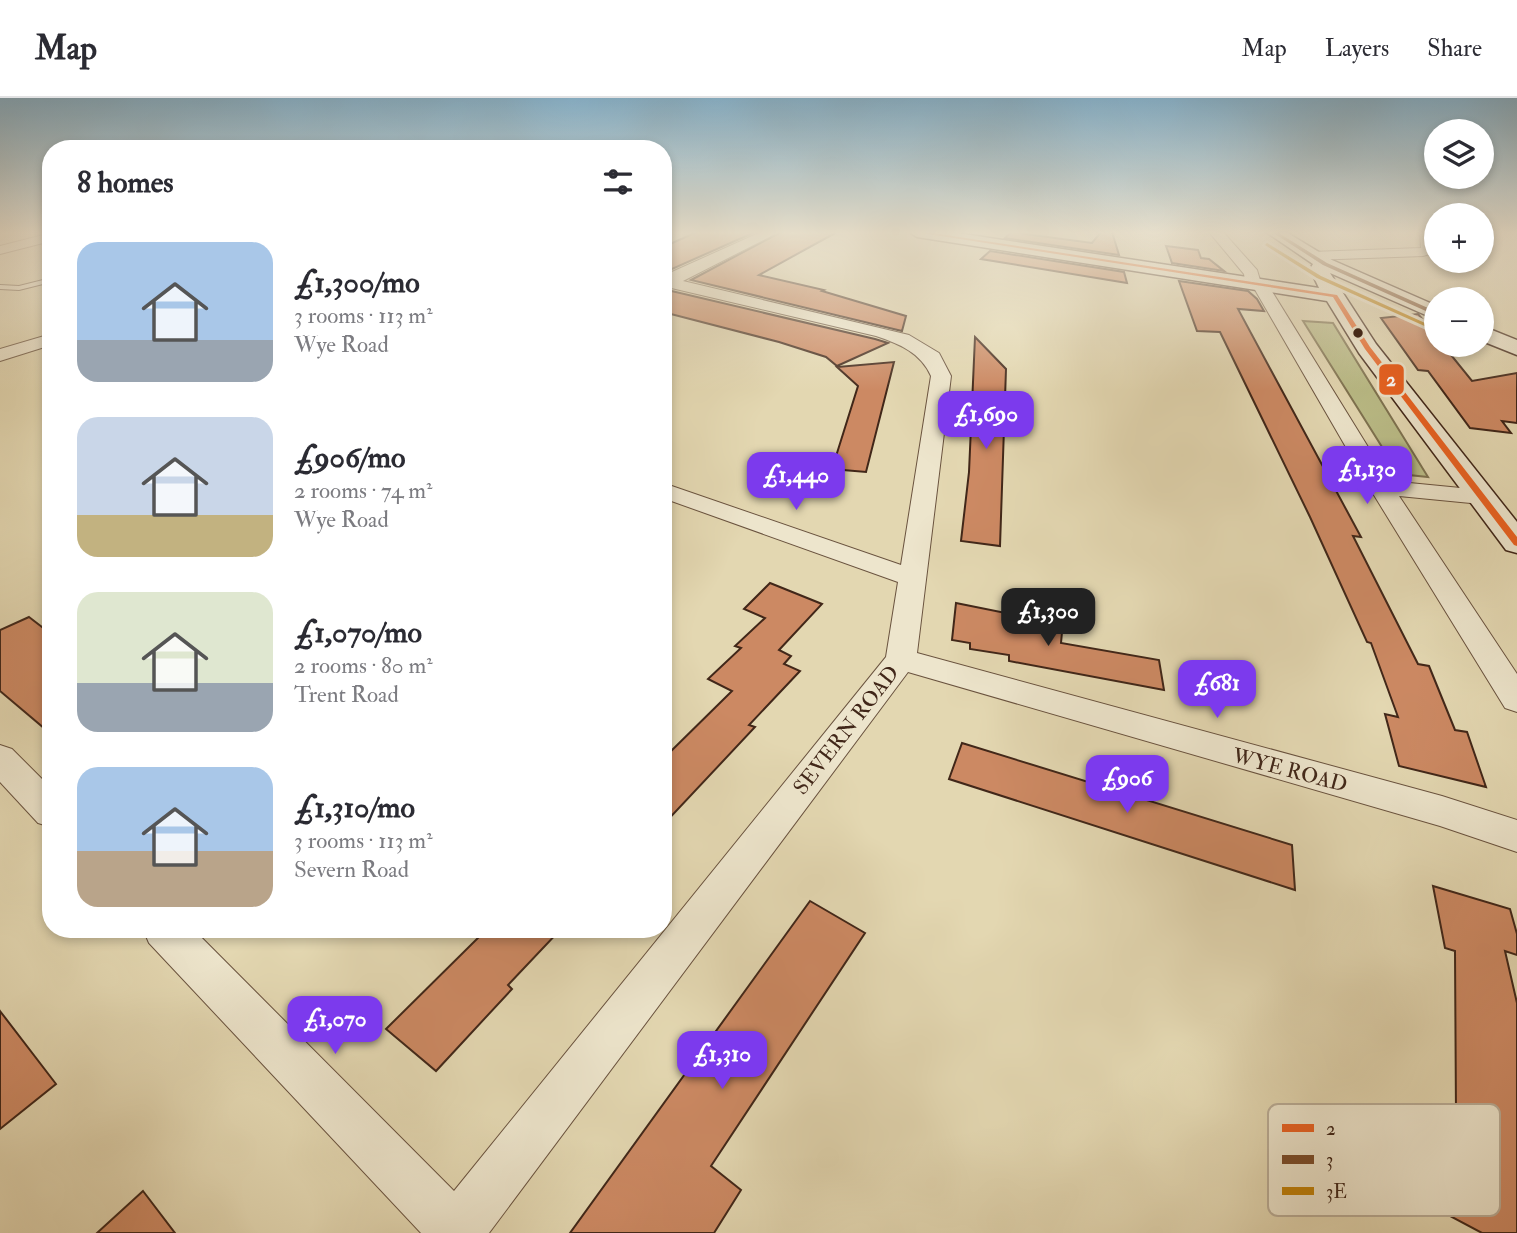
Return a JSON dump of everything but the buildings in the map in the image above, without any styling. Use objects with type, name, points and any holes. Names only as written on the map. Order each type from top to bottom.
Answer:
[{"type":"street","name":"SEVERN ROAD","points":[[456,1232],[901,659],[941,376],[932,357],[903,340],[882,332],[682,285]]},
{"type":"street","points":[[1256,285],[1335,296]]},
{"type":"street","points":[[1256,285],[1517,700]]},
{"type":"street","points":[[1328,285],[1367,348],[1517,543]]},
{"type":"street","points":[[1373,285],[1424,308]]},
{"type":"street","points":[[1494,338],[1517,348]]},
{"type":"street","points":[[0,355],[42,342]]},
{"type":"street","points":[[1381,487],[1481,497]]},
{"type":"street","points":[[672,493],[912,579]]},
{"type":"street","name":"WYE ROAD","points":[[901,659],[1428,808],[1517,836]]},
{"type":"street","points":[[0,760],[42,803]]},
{"type":"street","points":[[173,938],[456,1232]]},
{"type":"lane","points":[[0,287],[19,288],[31,285]]},
{"type":"green space","points":[[1303,321],[1333,323],[1428,477],[1399,474]]},
{"type":"transit line","name":"2","points":[[1263,285],[1335,296]]},
{"type":"transit line","name":"3E","points":[[1337,285],[1424,324]]},
{"type":"transit line","name":"3","points":[[1372,285],[1424,308]]},
{"type":"transit line","name":"2","points":[[1335,296],[1367,348],[1517,543]]}]
